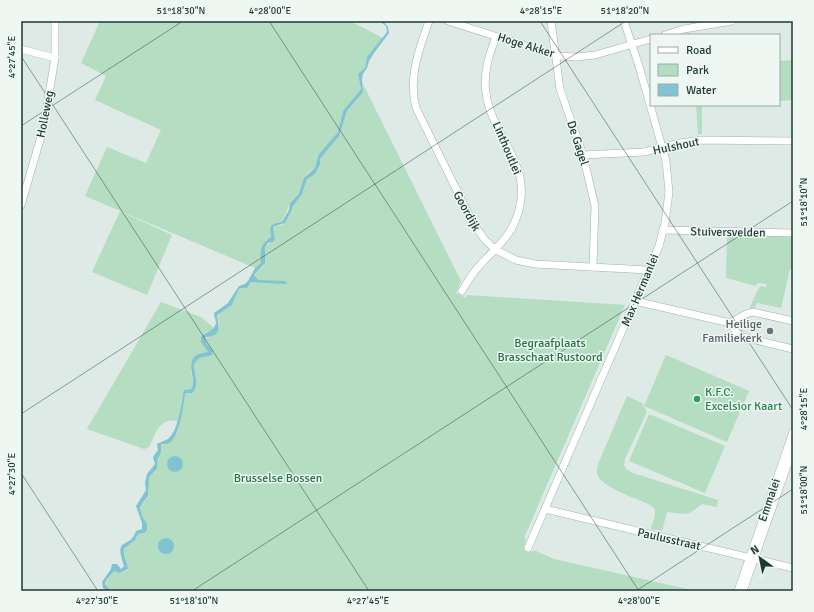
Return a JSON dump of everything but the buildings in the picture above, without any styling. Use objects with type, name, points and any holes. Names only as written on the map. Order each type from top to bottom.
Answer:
[{"type":"street","name":"Holleweg","points":[[21,205],[43,130],[55,58],[55,21]]},
{"type":"street","name":"Goordijk","points":[[429,21],[414,70],[412,88],[416,108],[473,224],[485,240],[496,250],[506,256],[526,263],[648,270]]},
{"type":"street","name":"Hoge Akker","points":[[448,21],[555,55],[577,57],[595,56],[650,39]]},
{"type":"street","name":"De Gagel","points":[[551,21],[560,89],[583,155],[595,206],[593,267]]},
{"type":"street","name":"Max Hermanlei","points":[[624,21],[650,105]]},
{"type":"street","points":[[668,34],[684,29],[732,21]]},
{"type":"street","name":"Linthoutlei","points":[[462,291],[475,271],[504,241],[514,226],[520,208],[521,180],[515,161],[490,110],[486,94],[486,66],[496,37]]},
{"type":"street","points":[[21,49],[55,58]]},
{"type":"street","name":"Max Hermanlei","points":[[528,548],[636,301],[663,230],[667,215],[669,192],[667,166],[650,106]]},
{"type":"street","name":"Hulshout","points":[[583,155],[652,151],[692,140],[793,141]]},
{"type":"street","name":"Stuiversvelden","points":[[663,230],[793,233]]},
{"type":"street","points":[[636,301],[730,323],[739,336],[793,349]]},
{"type":"street","points":[[730,323],[746,314],[753,312],[793,321]]},
{"type":"street","name":"Emmalei","points":[[744,591],[752,559],[793,432]]},
{"type":"street","name":"Emmalei","points":[[738,591],[752,559],[793,449]]},
{"type":"street","name":"Paulusstraat","points":[[545,509],[793,568]]},
{"type":"green space","points":[[100,21],[350,21],[383,38],[367,57],[365,68],[358,74],[361,89],[343,111],[338,132],[319,154],[317,166],[307,174],[297,197],[291,201],[282,222],[276,223],[270,230],[271,238],[266,240],[261,263],[255,268],[85,196],[107,147],[146,163],[161,130],[95,100],[106,76],[81,63]]},
{"type":"green space","points":[[793,60],[793,100],[780,101],[780,61]]},
{"type":"green space","name":"Brusselse Bossen","points":[[363,84],[461,281],[456,293],[466,298],[467,295],[625,305],[524,538],[526,540],[524,548],[533,552],[534,550],[554,559],[696,591],[111,591],[106,586],[107,580],[113,571],[120,573],[128,570],[124,550],[138,534],[147,530],[140,509],[148,496],[149,477],[156,471],[161,444],[171,441],[179,424],[185,394],[190,393],[196,381],[194,364],[199,358],[212,354],[213,351],[207,344],[206,338],[217,333],[219,325],[218,314],[232,305],[239,289],[246,288],[256,273],[264,265],[265,248],[273,242],[275,238],[273,228],[285,223],[293,206],[302,194],[307,179],[315,174],[320,166],[320,159],[339,136],[347,111],[363,92]]},
{"type":"green space","points":[[696,106],[702,106],[702,134],[698,134]]},
{"type":"green space","points":[[120,211],[172,235],[147,295],[92,272]]},
{"type":"green space","points":[[727,236],[793,236],[793,269],[790,269],[781,308],[757,303],[754,309],[751,309],[750,307],[758,289],[761,286],[766,287],[767,284],[757,283],[756,286],[726,278]]},
{"type":"green space","points":[[161,302],[201,317],[214,328],[212,331],[202,336],[208,353],[199,354],[191,370],[193,384],[191,389],[186,389],[183,395],[178,421],[166,421],[162,424],[156,432],[149,447],[144,449],[87,429]]},
{"type":"green space","name":"K.F.C. Excelsior Kaart","points":[[666,355],[749,391],[727,442],[644,406]]},
{"type":"green space","points":[[627,396],[642,403],[647,412],[625,459],[624,465],[626,469],[633,473],[718,500],[717,507],[702,504],[690,513],[684,514],[667,512],[662,531],[651,529],[655,514],[653,507],[613,489],[601,480],[597,473],[598,464]]},
{"type":"green space","points":[[649,414],[725,446],[705,493],[629,461]]},
{"type":"water","points":[[379,21],[384,22],[388,27],[389,33],[374,53],[363,74],[363,92],[347,111],[339,136],[320,159],[320,165],[315,174],[307,179],[302,194],[293,206],[285,223],[273,227],[275,239],[273,242],[268,243],[265,247],[265,263],[254,275],[258,280],[284,281],[287,283],[251,282],[247,288],[239,289],[232,305],[217,315],[219,327],[217,333],[205,338],[207,344],[213,351],[212,355],[199,358],[194,364],[196,387],[192,393],[185,394],[182,413],[175,436],[167,444],[161,444],[161,452],[158,459],[157,469],[149,477],[148,496],[140,508],[142,516],[147,524],[147,530],[144,533],[138,534],[135,540],[124,549],[128,569],[120,573],[114,571],[107,579],[105,584],[111,591],[107,591],[103,588],[102,582],[111,569],[112,564],[117,564],[121,569],[124,566],[120,550],[121,546],[133,537],[136,531],[142,529],[142,523],[136,506],[146,490],[145,482],[147,474],[155,464],[153,457],[158,450],[157,444],[168,439],[172,435],[181,409],[184,390],[191,389],[193,385],[191,366],[192,361],[194,357],[199,354],[208,352],[201,342],[201,337],[212,330],[215,326],[216,322],[214,313],[228,303],[239,286],[248,281],[255,268],[261,263],[262,248],[265,242],[271,237],[271,226],[282,222],[289,210],[290,203],[298,195],[304,178],[315,168],[319,154],[338,132],[343,111],[361,89],[358,74],[365,68],[367,57],[387,32],[386,26]]},
{"type":"water","points":[[175,456],[182,461],[183,464],[178,471],[175,472],[168,467],[167,464],[172,457]]},
{"type":"water","points":[[166,538],[173,543],[174,546],[169,553],[166,554],[159,549],[158,546],[163,539]]},
{"type":"place","name":"Heilige Familiekerk","points":[[770,331]]},
{"type":"place","name":"K.F.C. Excelsior Kaart","points":[[697,399]]},
{"type":"park label","name":"Begraafplaats Brasschaat Rustoord","points":[[550,350]]}]
